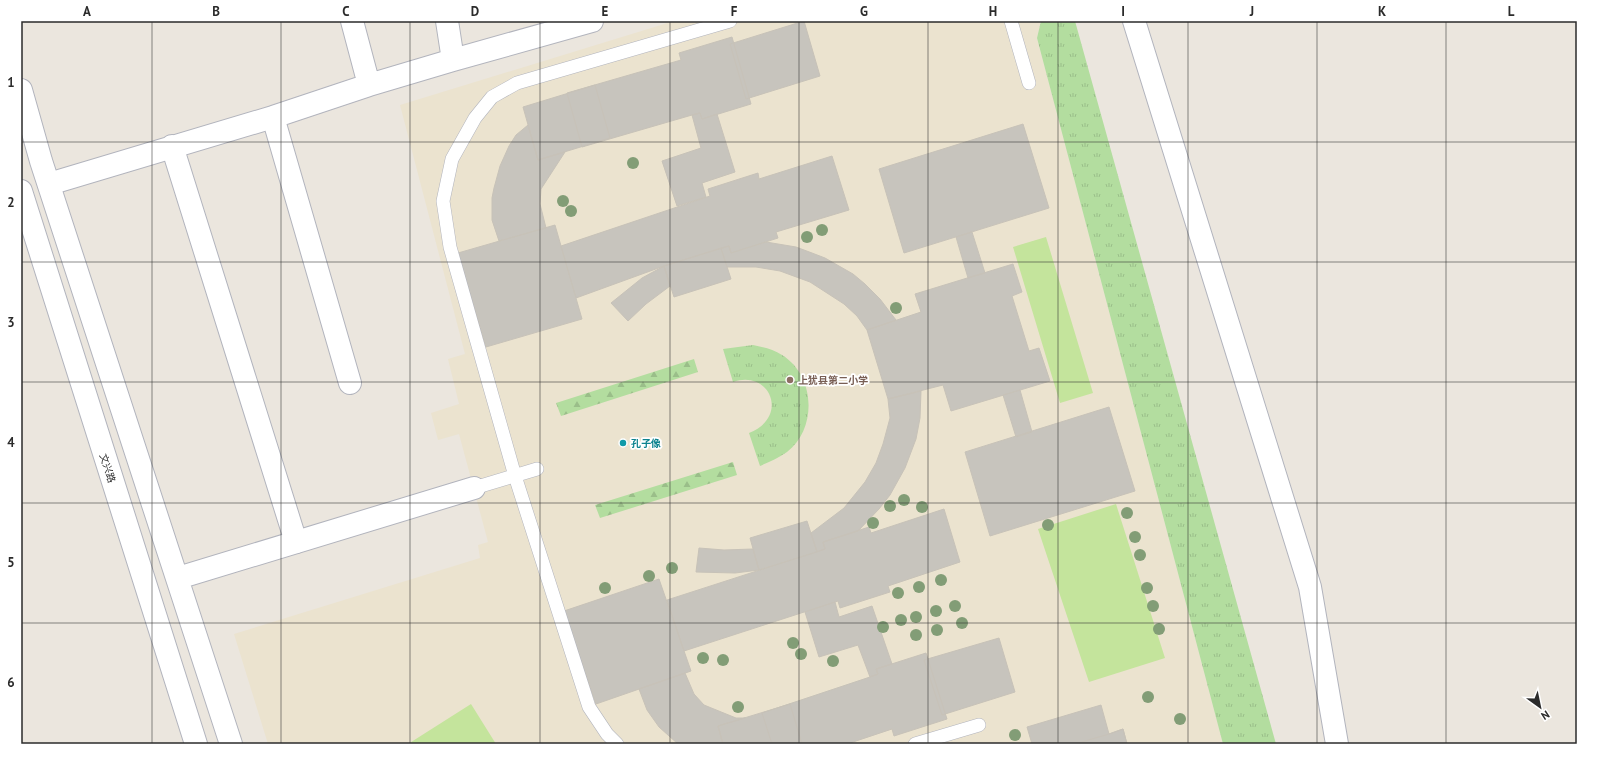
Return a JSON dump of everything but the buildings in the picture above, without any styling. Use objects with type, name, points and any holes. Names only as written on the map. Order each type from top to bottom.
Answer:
[{"type":"street","points":[[352,21],[369,85]]},
{"type":"street","points":[[447,21],[453,60]]},
{"type":"street","points":[[49,184],[273,117],[548,28],[592,21]]},
{"type":"street","points":[[1134,21],[1310,587],[1337,744]]},
{"type":"street","points":[[21,90],[49,184],[231,744]]},
{"type":"street","points":[[273,117],[350,384]]},
{"type":"street","points":[[172,146],[296,542]]},
{"type":"street","name":"文兴路","points":[[21,191],[196,744]]},
{"type":"street","points":[[178,578],[474,488]]},
{"type":"lane","points":[[617,744],[607,734],[589,707],[515,476],[450,247],[443,201],[452,159],[475,118],[492,97],[517,84],[730,21]]},
{"type":"lane","points":[[1011,21],[1029,83]]},
{"type":"lane","points":[[474,488],[537,469]]},
{"type":"lane","points":[[915,744],[979,725]]},
{"type":"shaded area","name":"上犹县第二小学","points":[[674,21],[1041,21],[1037,38],[1223,744],[268,744],[234,634],[480,558],[478,545],[488,542],[459,434],[438,440],[431,413],[459,404],[448,359],[465,354],[400,105]]},
{"type":"green space","points":[[1041,21],[1075,21],[1276,744],[1223,744],[1037,38]]},
{"type":"green space","points":[[1046,237],[1093,393],[1060,403],[1013,247]]},
{"type":"green space","points":[[753,345],[775,351],[793,364],[801,375],[806,388],[808,402],[808,416],[804,430],[797,442],[784,454],[760,466],[749,433],[762,426],[769,416],[772,406],[770,397],[765,388],[757,382],[746,380],[733,382],[723,349]]},
{"type":"green space","points":[[694,359],[698,372],[561,416],[556,403]]},
{"type":"green space","points":[[733,462],[737,475],[600,518],[595,505]]},
{"type":"green space","points":[[1116,504],[1165,658],[1089,682],[1038,529]]},
{"type":"green space","points":[[471,704],[496,744],[408,744]]},
{"type":"place","name":"上犹县第二小学","points":[[790,380]]},
{"type":"place","name":"孔子像","points":[[623,443]]}]
